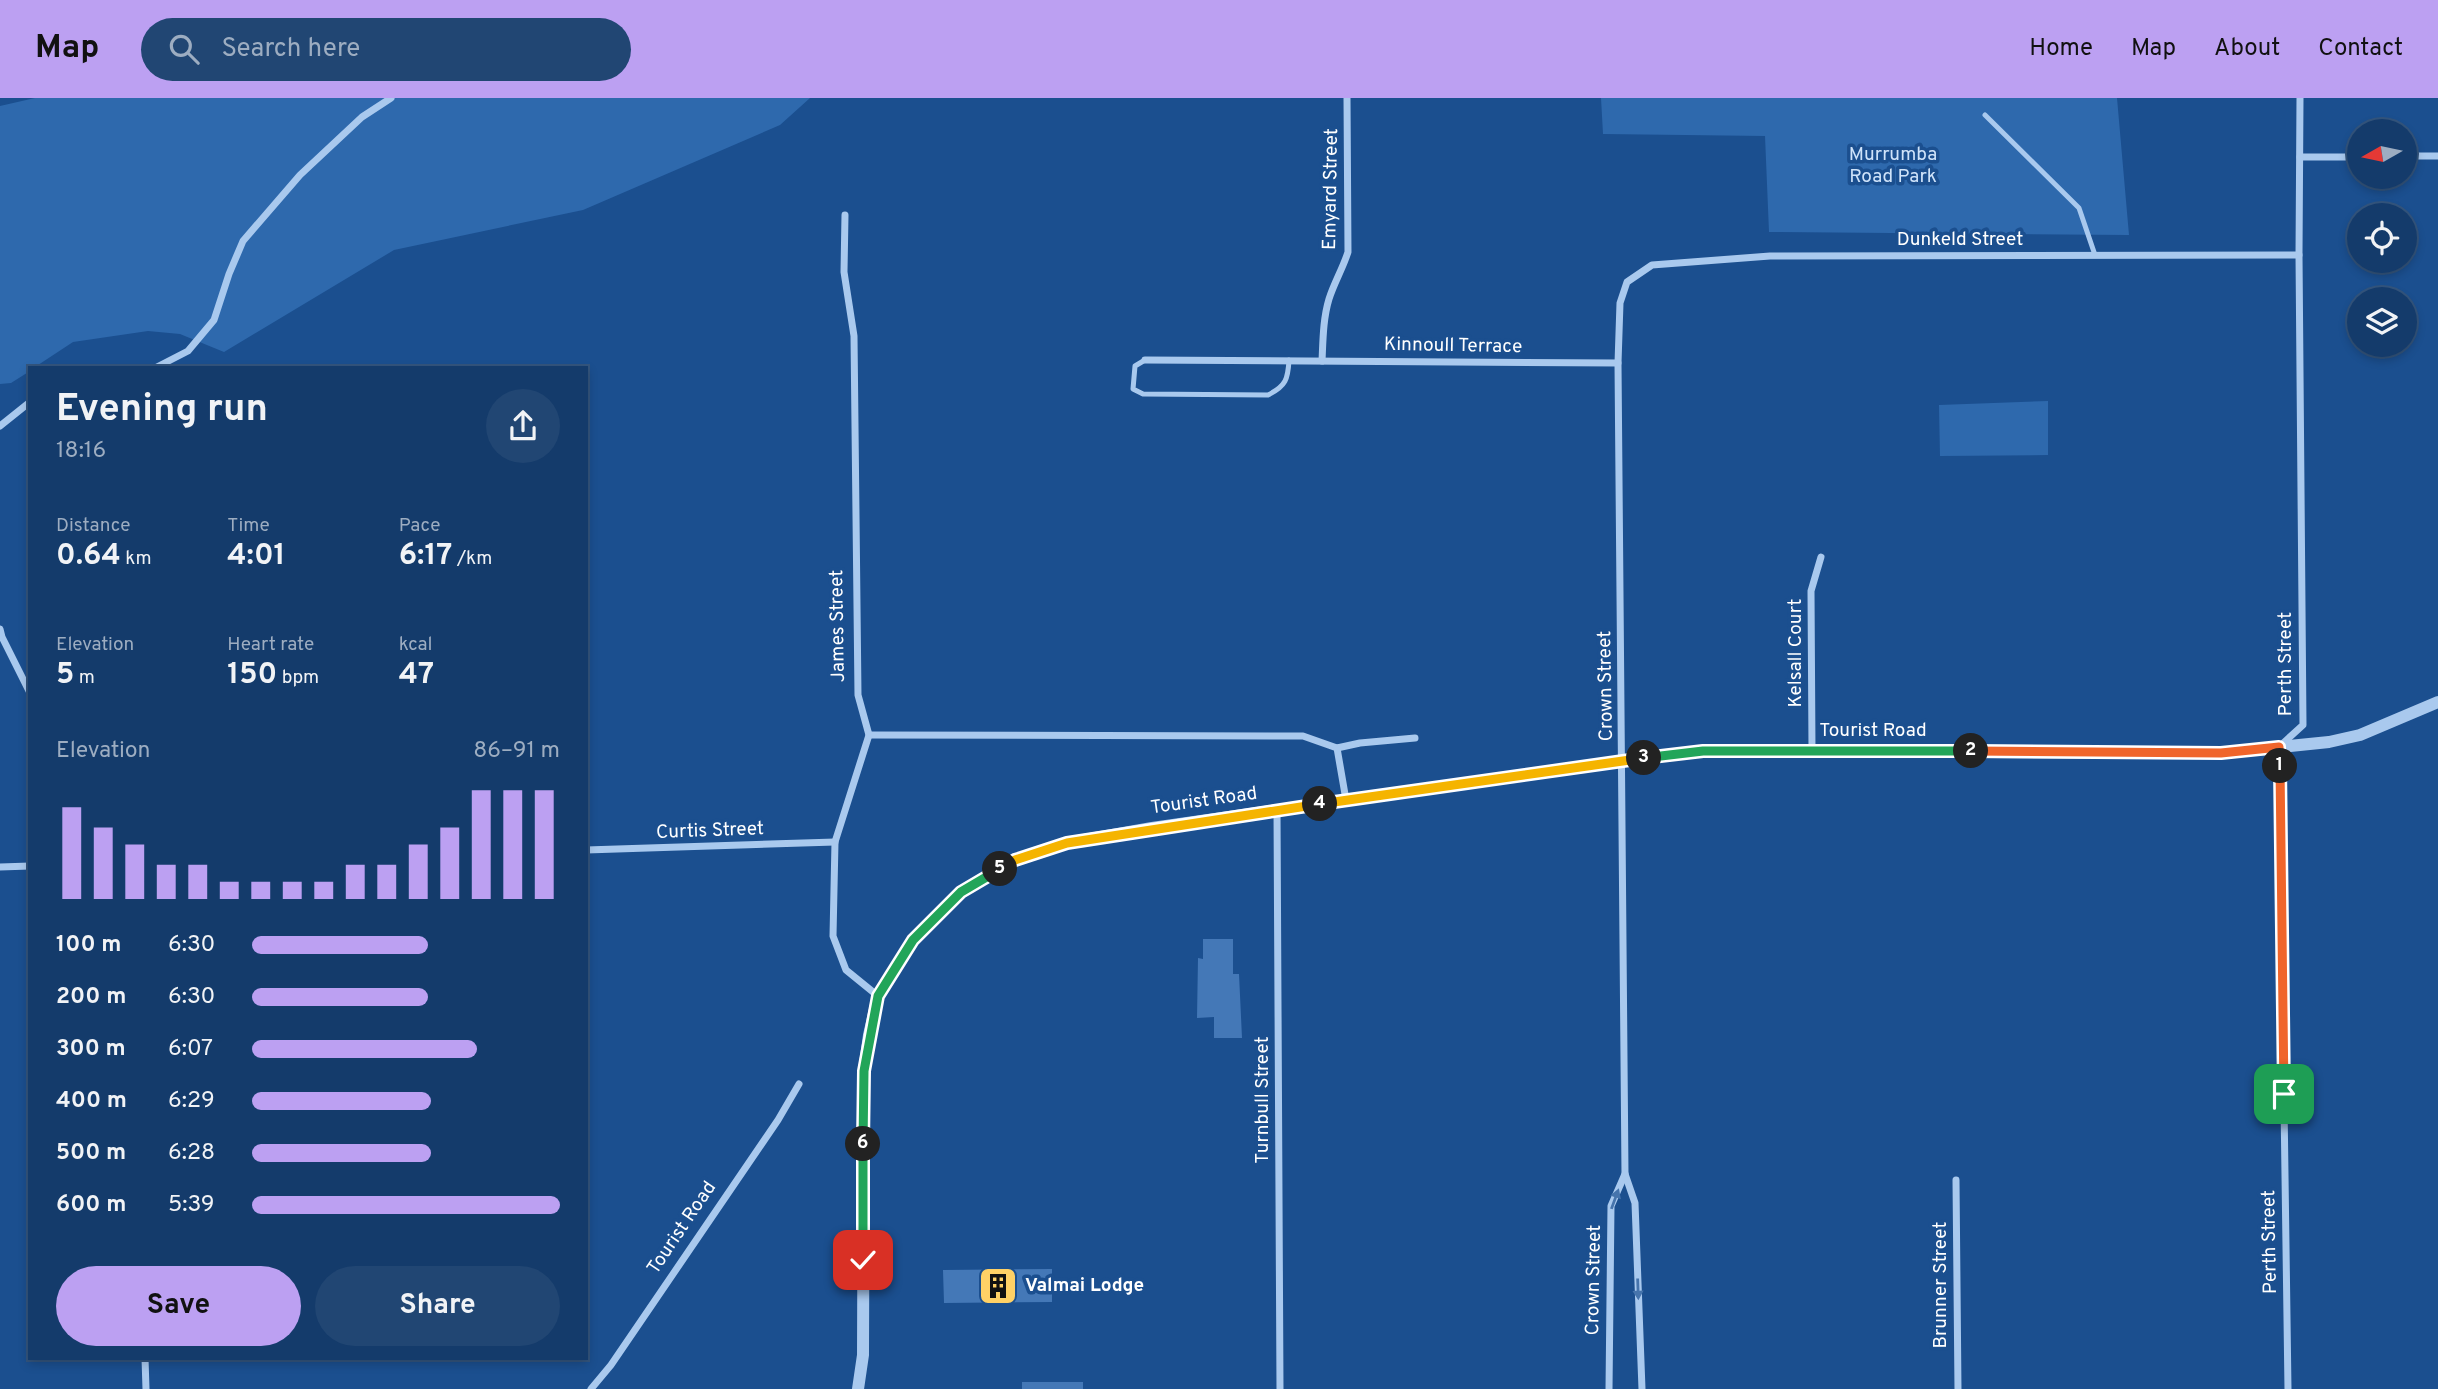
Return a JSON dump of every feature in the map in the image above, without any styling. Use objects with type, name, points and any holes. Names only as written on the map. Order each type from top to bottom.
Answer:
[{"type":"street","points":[[159,366],[188,351],[214,320],[243,241],[300,175],[362,117],[391,98]]},
{"type":"street","name":"Emyard Street","points":[[1322,360],[1329,297],[1341,275],[1348,252],[1347,98]]},
{"type":"street","name":"Perth Street","points":[[2288,1389],[2279,747],[2303,724],[2299,255],[2301,98]]},
{"type":"street","points":[[2417,156],[2438,156]]},
{"type":"street","points":[[2300,157],[2347,157]]},
{"type":"street","name":"James Street","points":[[845,215],[844,272],[855,336],[858,695],[869,735]]},
{"type":"street","name":"Dunkeld Street","points":[[1627,282],[1653,265],[1770,256],[2299,255]]},
{"type":"street","name":"Crown Street","points":[[1627,282],[1620,303],[1618,363],[1625,1174],[1635,1203],[1642,1389]]},
{"type":"street","name":"Kinnoull Terrace","points":[[1145,360],[1618,363]]},
{"type":"street","points":[[0,426],[28,404]]},
{"type":"street","name":"Kelsall Court","points":[[1812,750],[1811,592],[1821,556]]},
{"type":"street","points":[[0,629],[28,690]]},
{"type":"street","name":"Tourist Road","points":[[878,996],[913,940],[961,892],[1015,860],[1067,843],[1346,800],[1703,751],[2221,753],[2360,735],[2438,702]]},
{"type":"street","points":[[859,1389],[863,1355],[864,1071],[878,996],[846,970],[833,936],[835,842],[869,735],[1303,736],[1337,748],[1415,738]]},
{"type":"street","points":[[1337,748],[1346,800]]},
{"type":"street","name":"Turnbull Street","points":[[1277,810],[1280,1389]]},
{"type":"street","name":"Curtis Street","points":[[588,850],[835,842]]},
{"type":"street","points":[[0,867],[28,866]]},
{"type":"street","name":"Tourist Road","points":[[591,1389],[611,1365],[771,1131],[799,1084]]},
{"type":"street","name":"Crown Street","points":[[1609,1389],[1611,1206],[1625,1174]]},
{"type":"street","name":"Brunner Street","points":[[1956,1180],[1958,1389]]},
{"type":"street","points":[[145,1360],[146,1389]]},
{"type":"lane","points":[[1985,115],[2079,208],[2095,256]]},
{"type":"lane","name":"Kinnoull Terrace","points":[[1145,360],[1135,366],[1133,376],[1133,389],[1143,394],[1268,395],[1282,388],[1287,379],[1289,360]]},
{"type":"green space","points":[[35,98],[810,98],[780,125],[583,210],[394,250],[224,352],[180,334],[148,331],[73,342],[37,366],[28,366],[28,372],[11,383],[0,384],[0,106]]},
{"type":"green space","name":"Murrumba Road Park","points":[[1601,98],[2117,98],[2129,235],[1769,232],[1765,136],[1603,134]]},
{"type":"green space","points":[[2048,401],[2048,455],[1940,456],[1939,405]]},
{"type":"building","points":[[1203,939],[1233,939],[1233,974],[1239,974],[1242,1038],[1214,1038],[1214,1017],[1197,1018],[1198,958],[1203,959]]},
{"type":"building","name":"Valmai Lodge","points":[[1052,1269],[1052,1302],[944,1303],[943,1270]]},
{"type":"building","points":[[1022,1382],[1083,1382],[1083,1389],[1022,1389]]},
{"type":"place","name":"Valmai Lodge","points":[[998,1286]]},
{"type":"route","points":[[863,1260],[864,1071],[878,996],[913,940],[961,892],[1015,860],[1067,843],[1152,828],[1703,751],[2221,753],[2279,747],[2284,1094]]}]
